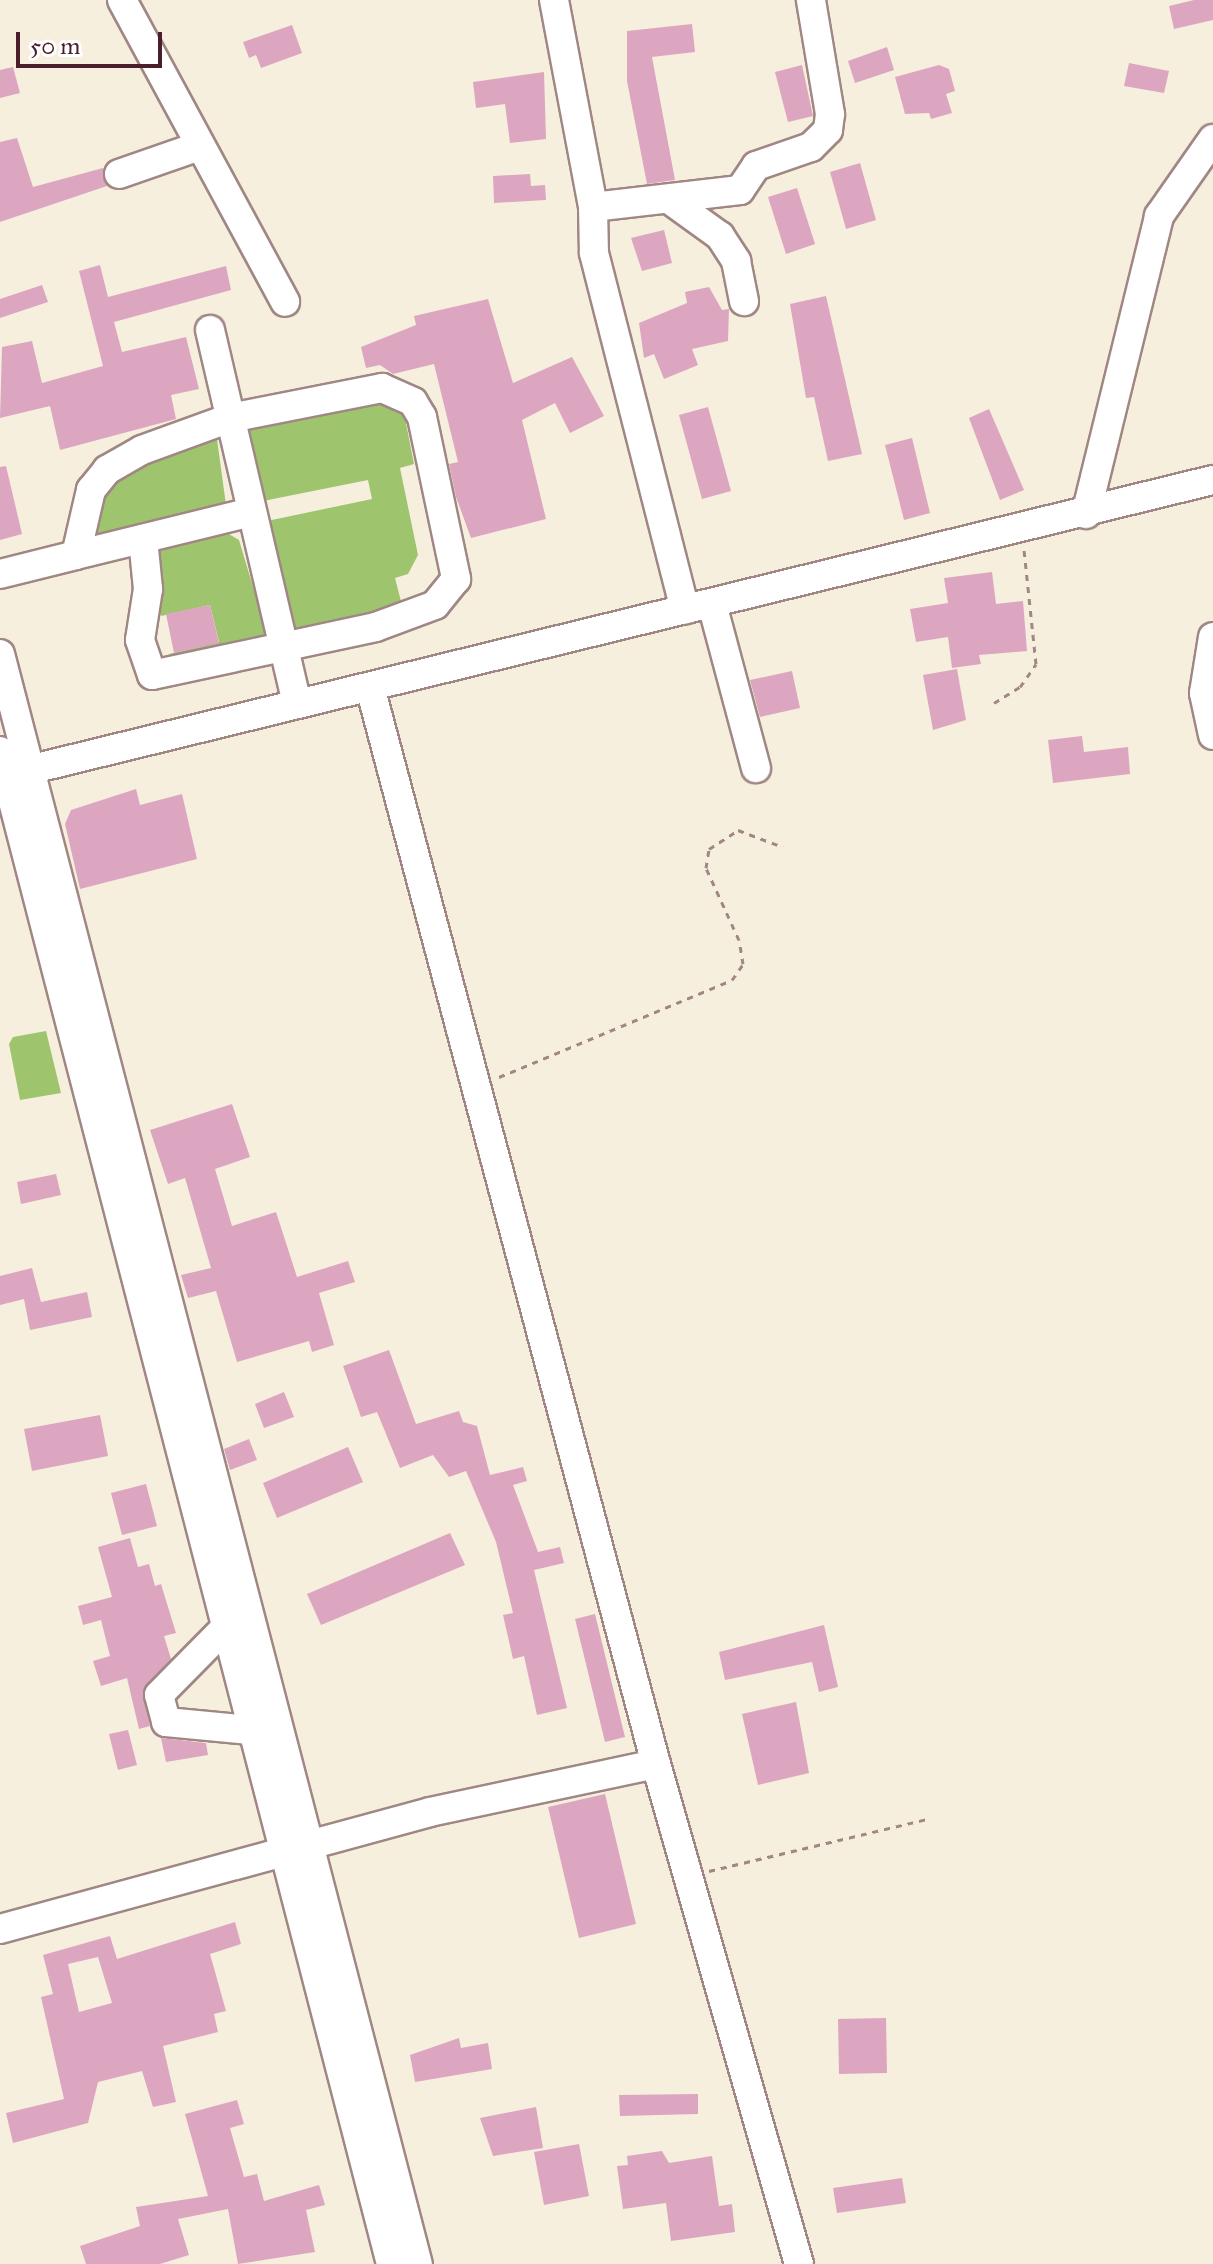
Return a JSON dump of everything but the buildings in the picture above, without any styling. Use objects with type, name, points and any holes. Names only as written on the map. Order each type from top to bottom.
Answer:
[{"type":"street","points":[[122,0],[197,147],[285,302]]},
{"type":"street","points":[[554,0],[593,207],[594,253],[698,607],[756,768]]},
{"type":"street","points":[[593,207],[740,190],[756,166],[811,147],[828,130],[811,0]]},
{"type":"street","points":[[1086,514],[1159,216],[1213,139]]},
{"type":"street","points":[[119,174],[197,147]]},
{"type":"street","points":[[670,200],[720,236],[736,261],[744,301]]},
{"type":"street","points":[[210,330],[297,703]]},
{"type":"street","points":[[76,555],[81,519],[107,470],[230,418],[360,388],[382,388],[413,402],[456,564],[450,593],[435,605],[284,650],[152,675],[140,640],[148,589],[143,539]]},
{"type":"street","points":[[9,768],[370,687],[1086,514],[1213,480]]},
{"type":"street","points":[[0,574],[251,512]]},
{"type":"street","points":[[1211,721],[1213,637]]},
{"type":"street","points":[[0,654],[9,768],[280,1855],[391,2264]]},
{"type":"street","points":[[370,687],[480,1085],[656,1764],[799,2264]]},
{"type":"street","points":[[9,768],[309,1847],[418,2264]]},
{"type":"street","points":[[223,1630],[159,1695],[166,1722],[249,1730]]},
{"type":"street","points":[[0,1929],[309,1847],[656,1764]]},
{"type":"path","points":[[994,703],[1020,687],[1036,664],[1021,529]]},
{"type":"path","points":[[480,1085],[732,980],[743,964],[739,940],[706,868],[709,849],[738,830],[783,847]]},
{"type":"path","points":[[689,1876],[931,1818]]},
{"type":"green space","points":[[387,400],[404,413],[414,464],[400,468],[418,555],[408,574],[395,578],[403,609],[296,630],[284,623],[267,521],[372,499],[368,480],[263,501],[245,428]]},
{"type":"green space","points":[[210,434],[217,439],[226,505],[97,541],[85,529],[116,475]]},
{"type":"green space","points":[[222,530],[239,540],[268,637],[172,661],[169,654],[219,642],[210,605],[161,616],[150,569],[156,545]]},
{"type":"green space","points":[[46,1031],[61,1093],[20,1100],[9,1044],[13,1037]]}]
